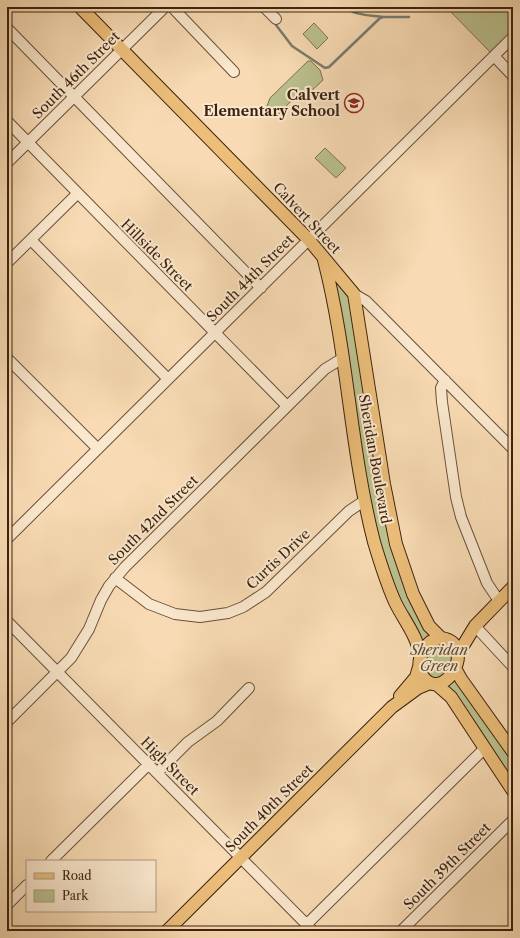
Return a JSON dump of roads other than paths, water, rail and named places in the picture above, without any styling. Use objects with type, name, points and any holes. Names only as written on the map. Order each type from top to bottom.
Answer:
[{"type":"main road","name":"Calvert Street","points":[[80,7],[309,240],[324,259],[340,274],[354,294]]},
{"type":"main road","name":"Sheridan Boulevard","points":[[324,259],[336,308],[364,501],[384,575],[401,614],[419,647],[420,662]]},
{"type":"main road","name":"Sheridan Boulevard","points":[[354,294],[384,484],[396,544],[413,594],[429,626],[444,638]]},
{"type":"main road","points":[[433,684],[448,679],[455,668],[458,654],[474,626],[513,587]]},
{"type":"main road","points":[[474,626],[468,627],[453,638],[444,638],[430,642],[420,662],[422,676],[451,697],[513,791]]},
{"type":"main road","points":[[444,638],[453,644],[458,654]]},
{"type":"main road","name":"South 40th Street","points":[[167,931],[392,707],[416,677],[420,662]]},
{"type":"main road","points":[[455,668],[461,679],[513,752]]},
{"type":"main road","name":"South 40th Street","points":[[392,707],[418,688],[433,684]]},
{"type":"street","name":"South 46th Street","points":[[7,163],[165,7]]},
{"type":"street","points":[[172,7],[234,72]]},
{"type":"street","points":[[264,7],[276,19]]},
{"type":"street","points":[[7,28],[261,288]]},
{"type":"street","name":"South 44th Street","points":[[7,539],[513,38]]},
{"type":"street","points":[[494,56],[513,76]]},
{"type":"street","name":"Hillside Street","points":[[7,121],[77,194],[287,406]]},
{"type":"street","points":[[7,263],[77,194]]},
{"type":"street","points":[[31,240],[168,379]]},
{"type":"street","name":"Calvert Street","points":[[354,294],[372,307],[513,449]]},
{"type":"street","points":[[7,358],[98,449]]},
{"type":"street","name":"South 42nd Street","points":[[7,722],[57,672],[81,644],[101,600],[115,578],[325,369],[343,358]]},
{"type":"street","points":[[445,380],[441,388],[442,402],[456,497],[467,534],[484,577],[499,601]]},
{"type":"street","name":"Curtis Drive","points":[[115,578],[148,604],[175,614],[200,617],[228,613],[243,607],[266,592],[349,511],[364,501]]},
{"type":"street","name":"High Street","points":[[7,621],[310,928]]},
{"type":"street","points":[[474,626],[513,666]]},
{"type":"street","points":[[157,772],[188,742],[217,721],[249,688]]},
{"type":"street","points":[[310,928],[485,748]]},
{"type":"street","points":[[52,860],[149,764]]},
{"type":"street","name":"South 39th Street","points":[[401,931],[513,820]]},
{"type":"street","points":[[7,905],[26,886]]},
{"type":"waterway","points":[[346,7],[358,14],[383,17]]},
{"type":"waterway","points":[[277,22],[276,25],[292,46],[325,68],[329,67],[379,19],[383,17],[409,17]]},
{"type":"place","name":"Calvert Elementary School","points":[[354,103]]},
{"type":"park label","name":"Sheridan Green","points":[[439,658]]}]
